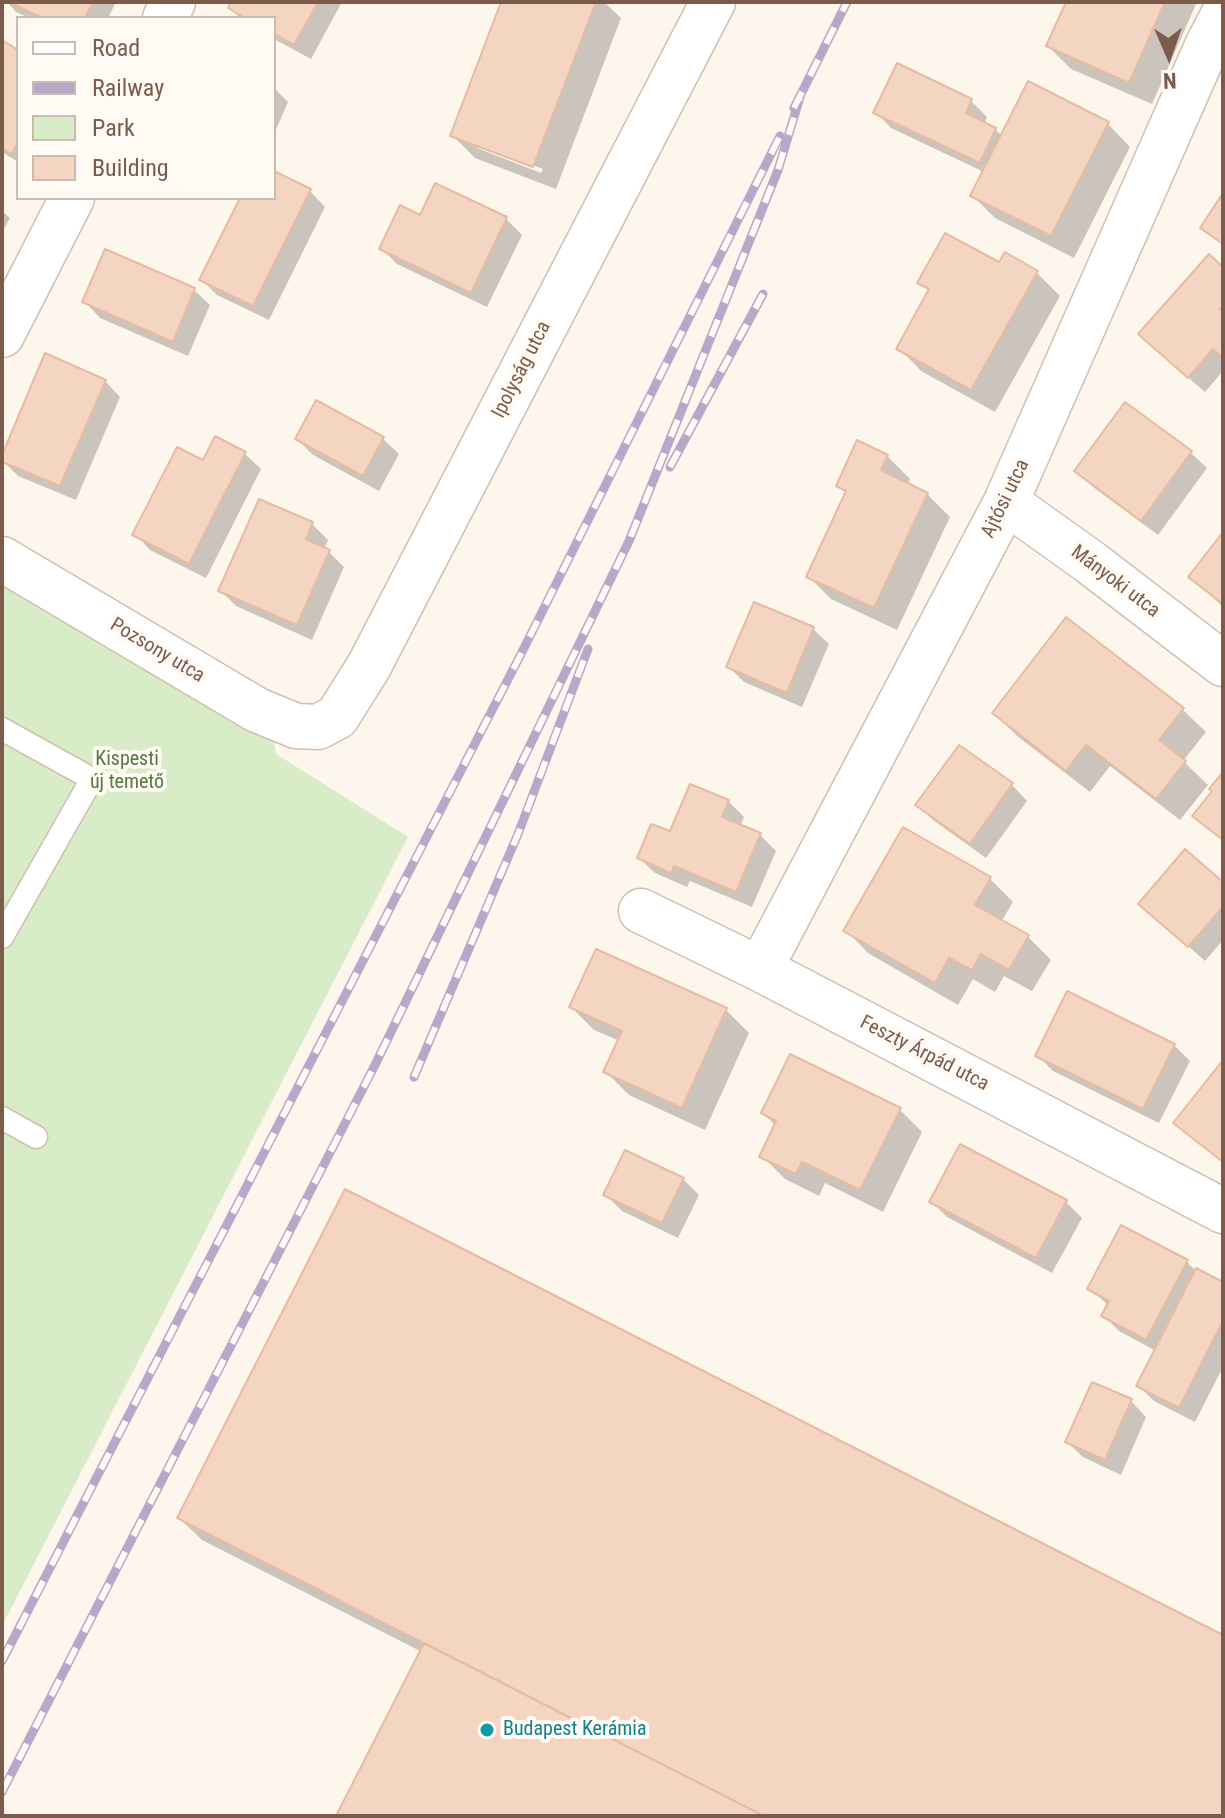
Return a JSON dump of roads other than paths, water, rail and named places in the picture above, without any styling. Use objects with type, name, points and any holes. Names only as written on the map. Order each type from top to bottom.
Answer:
[{"type":"street","name":"Ipolyság utca","points":[[318,727],[337,717],[369,666],[713,2]]},
{"type":"street","name":"Ajtósi utca","points":[[760,969],[1006,502],[1218,38]]},
{"type":"street","points":[[2,335],[71,200]]},
{"type":"street","name":"Mányoki utca","points":[[1006,502],[1223,664]]},
{"type":"street","name":"Pozsony utca","points":[[2,559],[257,710],[296,726],[318,727]]},
{"type":"street","name":"Feszty Árpád utca","points":[[641,911],[1217,1197]]},
{"type":"lane","points":[[2,729],[92,779],[2,937]]},
{"type":"lane","points":[[2,1118],[36,1137]]},
{"type":"railway","points":[[794,108],[847,2]]},
{"type":"railway","points":[[2,1792],[375,1065],[629,541],[778,170],[800,97]]},
{"type":"railway","points":[[2,1661],[520,656],[780,136]]},
{"type":"railway","points":[[670,467],[763,294]]},
{"type":"railway","points":[[414,1077],[518,834],[588,649]]},
{"type":"place","name":"Budapest Kerámia","points":[[487,1730]]},
{"type":"park label","name":"Kispesti új temető","points":[[127,772]]}]
